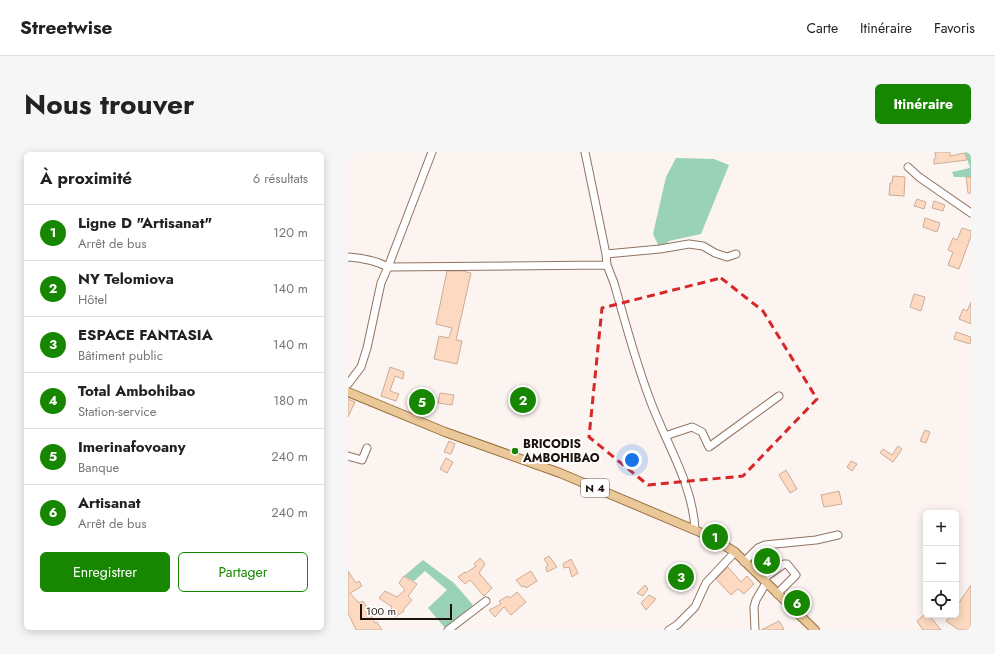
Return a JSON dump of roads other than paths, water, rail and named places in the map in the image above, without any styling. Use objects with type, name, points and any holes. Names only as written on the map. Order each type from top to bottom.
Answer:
[{"type":"main road","name":"N 4","points":[[348,392],[445,432],[560,473],[719,541],[735,552],[815,630]]},
{"type":"street","points":[[348,384],[361,367],[367,348],[381,283],[432,152]]},
{"type":"street","points":[[585,152],[607,265],[614,283],[649,398],[685,482],[694,514],[695,530]]},
{"type":"street","points":[[908,167],[919,177],[971,213]]},
{"type":"street","points":[[606,254],[660,249],[689,244],[703,246],[715,253],[727,257],[736,254]]},
{"type":"street","points":[[348,258],[366,258],[388,267],[607,265]]},
{"type":"street","points":[[665,436],[692,427],[702,432],[709,447],[779,396]]},
{"type":"street","points":[[348,456],[362,460],[367,448]]},
{"type":"street","points":[[744,562],[758,548],[765,545],[816,540],[838,535]]},
{"type":"street","points":[[668,630],[677,625],[695,607],[706,583],[735,552]]},
{"type":"street","points":[[755,630],[754,607],[765,581],[784,564],[787,564],[796,574],[777,594]]},
{"type":"street","points":[[448,630],[486,601]]},
{"type":"place","name":"NY Telomiova","points":[[523,400]]},
{"type":"place","name":"Imerinafovoany","points":[[422,402]]},
{"type":"place","name":"BRICODIS AMBOHIBAO","points":[[515,451]]},
{"type":"place","name":"Ligne D \"Artisanat\"","points":[[715,537]]},
{"type":"place","name":"Total Ambohibao","points":[[767,561]]},
{"type":"place","name":"ESPACE FANTASIA","points":[[681,577]]},
{"type":"place","name":"Artisanat","points":[[797,603]]}]
